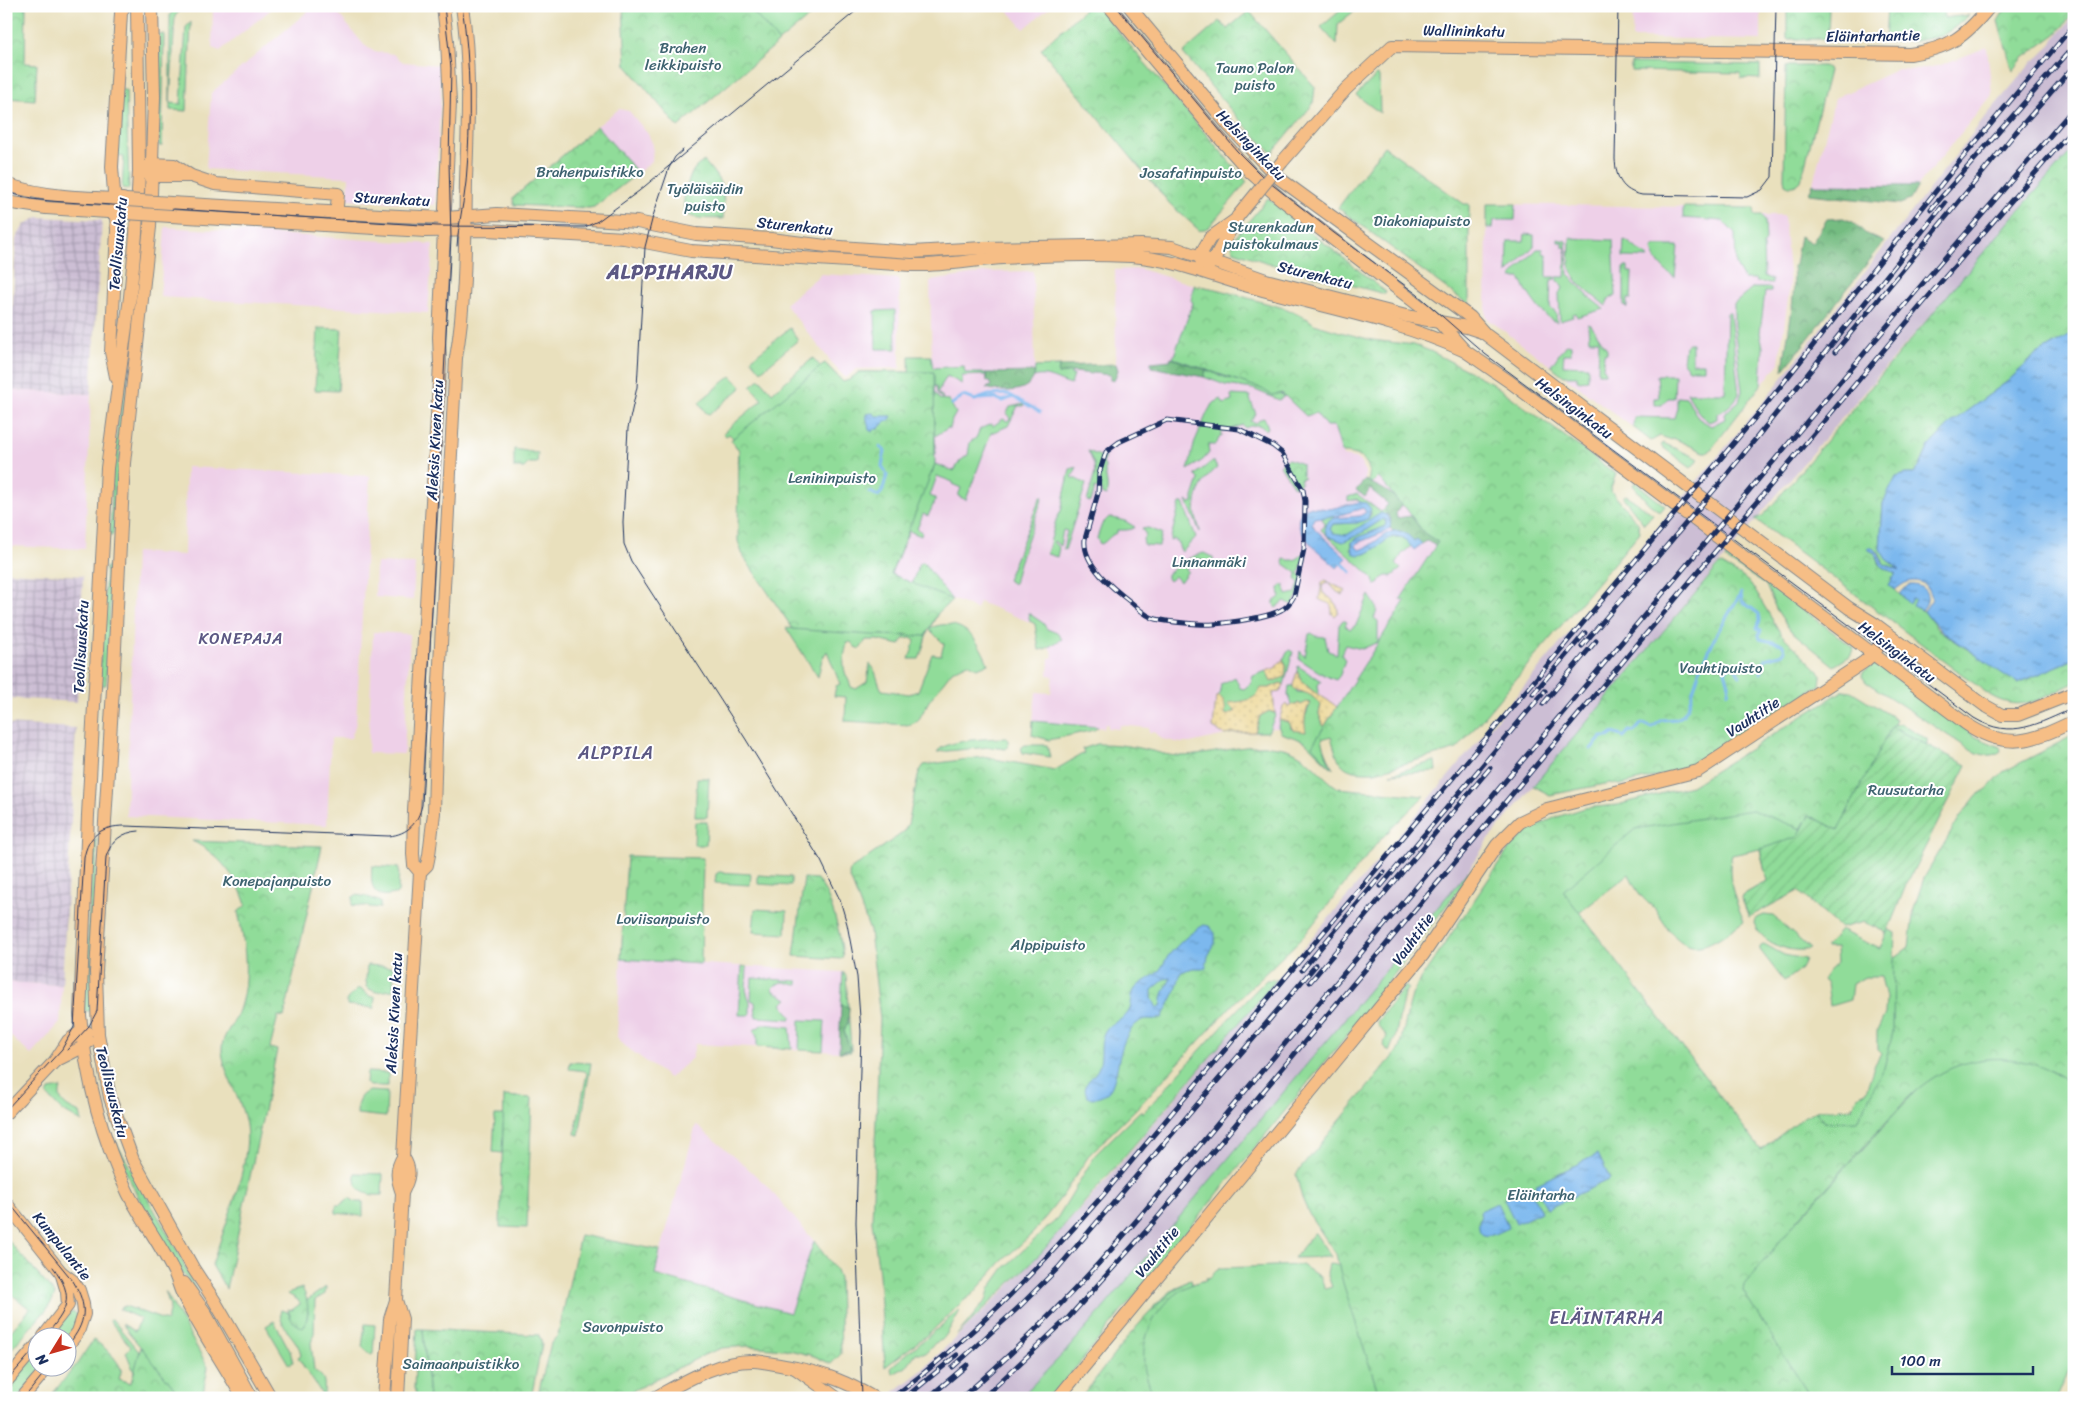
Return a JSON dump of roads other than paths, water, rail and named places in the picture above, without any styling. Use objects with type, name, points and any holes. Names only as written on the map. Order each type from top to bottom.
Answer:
[{"type":"main road","points":[[118,389],[111,352],[116,230],[121,206],[112,167],[121,13],[124,6]]},
{"type":"main road","name":"Teollisuuskatu","points":[[137,6],[139,170],[131,279],[107,468],[80,995],[83,1047],[90,1086],[119,1174],[174,1272],[182,1293],[243,1398]]},
{"type":"main road","name":"Teollisuuskatu","points":[[98,1034],[96,972],[124,463],[150,227],[154,97],[152,6]]},
{"type":"main road","name":"Aleksis Kiven katu","points":[[420,872],[414,865],[414,811],[430,550],[450,103],[443,6]]},
{"type":"main road","name":"Aleksis Kiven katu","points":[[384,1398],[390,1319],[396,1300],[402,1193],[397,1180],[397,1166],[403,1157],[420,872],[427,865],[434,813],[436,740],[456,358],[460,333],[467,215],[469,98],[467,49],[462,6]]},
{"type":"main road","name":"Helsinginkatu","points":[[1109,6],[1217,136],[1250,172],[1281,199],[1440,323],[1465,351],[1632,472],[1965,723],[1993,738],[2025,741],[2074,721]]},
{"type":"main road","name":"Helsinginkatu","points":[[1129,6],[1229,126],[1276,176],[1470,317],[1482,332],[1849,608],[1888,634],[1984,705],[2002,715],[2026,713],[2074,693]]},
{"type":"main road","name":"Eläintarhantie","points":[[1771,52],[1910,54],[1926,52],[1951,43],[1963,35],[1976,24],[1990,6]]},
{"type":"main road","name":"Wallininkatu","points":[[1203,272],[1214,261],[1236,218],[1298,143],[1346,88],[1392,46],[1771,52]]},
{"type":"main road","points":[[139,170],[152,170],[174,165],[191,176],[215,184],[338,194],[335,226]]},
{"type":"main road","name":"Sturenkatu","points":[[6,184],[42,194],[171,216],[445,232],[487,230],[624,238],[691,252],[912,265],[937,265],[1019,257],[1132,256],[1179,264],[1252,287],[1393,325],[1465,351]]},
{"type":"main road","name":"Sturenkatu","points":[[6,202],[38,207],[121,206],[171,202],[446,218],[467,215],[519,215],[637,222],[696,234],[912,252],[972,248],[1141,245],[1172,247],[1200,255],[1266,280],[1482,332]]},
{"type":"main road","name":"Wallininkatu","points":[[1200,255],[1214,235],[1236,218]]},
{"type":"main road","points":[[1200,255],[1203,272]]},
{"type":"main road","name":"Vauhtitie","points":[[1058,1398],[1423,955],[1489,856],[1513,827],[1533,814],[1547,809],[1698,771],[1830,686],[1873,654],[1888,634]]},
{"type":"main road","points":[[6,1113],[55,1061],[68,1041],[82,1031],[98,1034]]},
{"type":"main road","points":[[55,1061],[83,1047],[98,1034]]},
{"type":"main road","points":[[98,1034],[110,1098],[133,1160],[192,1268],[208,1304],[262,1398]]},
{"type":"main road","name":"Kumpulantie","points":[[6,1203],[61,1272],[73,1281],[79,1290],[84,1314],[78,1332]]},
{"type":"main road","points":[[192,1268],[214,1300],[271,1398]]},
{"type":"main road","points":[[52,1326],[68,1305],[67,1292],[61,1272]]},
{"type":"main road","name":"Teollisuuskatu","points":[[174,1272],[190,1289],[252,1398]]},
{"type":"main road","name":"Aleksis Kiven katu","points":[[396,1300],[402,1320],[398,1398]]},
{"type":"main road","points":[[6,1382],[28,1356]]},
{"type":"main road","points":[[654,1398],[687,1381],[728,1364],[754,1361],[814,1371],[838,1378],[874,1398]]},
{"type":"main road","points":[[795,1368],[837,1398]]},
{"type":"main road","points":[[22,1398],[41,1376]]},
{"type":"water","points":[[2074,333],[2074,659],[2018,683],[1996,670],[1936,626],[1924,611],[1932,599],[1926,585],[1914,581],[1903,584],[1895,590],[1889,585],[1896,573],[1882,567],[1875,553],[1869,550],[1868,547],[1876,551],[1884,564],[1900,570],[1886,559],[1880,549],[1883,503],[1896,477],[1914,474],[1920,466],[1929,446],[1952,422],[2008,381],[2037,354]]},
{"type":"water","points":[[873,413],[876,416],[892,416],[889,421],[886,421],[878,429],[874,429],[873,432],[869,430],[866,414]]},
{"type":"water","points":[[1359,502],[1366,503],[1371,509],[1368,519],[1357,523],[1333,524],[1330,529],[1333,533],[1347,535],[1381,513],[1389,518],[1390,528],[1385,532],[1357,543],[1356,547],[1360,550],[1367,547],[1393,531],[1406,534],[1414,541],[1417,539],[1422,544],[1414,550],[1404,538],[1395,536],[1369,552],[1358,555],[1353,553],[1352,542],[1359,537],[1384,527],[1386,524],[1385,520],[1383,519],[1360,534],[1343,542],[1328,536],[1325,530],[1327,523],[1334,518],[1360,516],[1366,512],[1363,508],[1337,516],[1314,518],[1312,523],[1315,529],[1347,558],[1337,568],[1314,548],[1301,531],[1298,522],[1300,514],[1308,507],[1330,509]]},
{"type":"water","points":[[1908,585],[1919,586],[1926,592],[1927,601],[1922,610],[1912,606],[1915,599],[1912,598],[1909,604],[1900,594]]},
{"type":"water","points":[[1204,925],[1209,926],[1215,933],[1215,943],[1208,956],[1206,968],[1193,968],[1181,972],[1176,990],[1162,1018],[1140,1021],[1127,1035],[1111,1088],[1101,1097],[1088,1097],[1084,1089],[1099,1067],[1104,1033],[1108,1027],[1127,1014],[1133,992],[1137,986],[1159,971],[1168,957],[1185,938]],"holes":[[[1171,978],[1163,994],[1161,1006],[1157,1008],[1152,998],[1152,990],[1165,979]]]},
{"type":"water","points":[[1598,1154],[1610,1179],[1547,1209],[1535,1185]]},
{"type":"water","points":[[1529,1187],[1541,1212],[1516,1224],[1504,1199]]},
{"type":"water","points":[[1497,1203],[1509,1228],[1491,1235],[1483,1235],[1479,1227],[1480,1211]]},
{"type":"waterway","points":[[952,404],[963,396],[975,400],[989,395],[1008,394],[1040,412]]},
{"type":"waterway","points":[[980,399],[994,398],[1003,401],[1013,397]]},
{"type":"waterway","points":[[880,447],[885,451],[882,466],[886,472]]},
{"type":"waterway","points":[[870,492],[878,496],[882,492],[887,475]]},
{"type":"waterway","points":[[1339,560],[1351,572]]},
{"type":"waterway","points":[[1591,749],[1602,737],[1608,737],[1614,733],[1624,737],[1629,731],[1634,732],[1642,723],[1652,728],[1661,720],[1677,719],[1682,716],[1688,707],[1699,672],[1716,635],[1741,593]]},
{"type":"waterway","points":[[1741,594],[1742,601],[1759,614],[1760,620],[1757,628],[1761,630],[1760,639],[1782,644],[1785,650],[1783,654],[1765,659],[1761,673]]},
{"type":"waterway","points":[[1728,692],[1729,685],[1725,671],[1730,665],[1735,667],[1740,676]]},
{"type":"tram line","points":[[6,1110],[62,1049],[74,1027],[84,858],[89,843],[97,833],[109,828],[125,826],[389,836],[407,830],[418,817],[422,805],[451,238],[449,162],[451,68],[444,6]]},
{"type":"tram line","points":[[457,246],[466,182],[469,138],[469,72],[462,6]]},
{"type":"tram line","points":[[6,192],[32,199],[50,201],[437,226],[585,227],[598,221],[639,191],[862,6]]},
{"type":"tram line","points":[[1116,6],[1237,151],[1265,179],[1418,295],[1485,354],[1974,718],[1988,725],[2013,729],[2037,724],[2074,708]]},
{"type":"tram line","points":[[1618,6],[1615,159],[1621,183],[1629,190],[1642,195],[1747,197],[1762,190],[1772,177],[1776,6]]},
{"type":"tram line","points":[[683,150],[675,157],[669,168],[645,247],[637,387],[628,428],[623,522],[624,544],[631,561],[745,738],[821,861],[840,900],[847,924],[857,977],[861,1031],[856,1222],[862,1398]]},
{"type":"tram line","points":[[67,1050],[89,1026],[97,1011],[106,857],[111,846],[118,838],[127,833],[139,831]]},
{"type":"tram line","points":[[6,1199],[73,1281],[78,1290],[83,1306],[82,1321],[78,1331]]},
{"type":"tram line","points":[[53,1267],[65,1287],[66,1295],[63,1311],[53,1326]]},
{"type":"tram line","points":[[6,1382],[28,1357]]},
{"type":"tram line","points":[[24,1398],[42,1376]]},
{"type":"railway","points":[[892,1398],[949,1352],[1003,1302],[1055,1249],[1104,1194],[1764,407],[1959,162],[2074,25]]},
{"type":"railway","points":[[1931,209],[2074,46]]},
{"type":"railway","points":[[1835,352],[2016,132],[2074,66]]},
{"type":"railway","points":[[961,1398],[1052,1313],[1137,1220],[1924,282],[2074,108]]},
{"type":"railway","points":[[983,1398],[1069,1317],[1148,1229],[1934,290],[2074,128]]},
{"type":"railway","points":[[1582,646],[1725,477],[1945,203]]},
{"type":"railway","points":[[1167,420],[1239,429],[1273,446],[1282,453],[1303,490],[1305,501],[1304,549],[1294,596],[1283,609],[1258,617],[1214,624],[1156,619],[1144,613],[1117,592],[1094,567],[1085,549],[1085,539],[1098,493],[1099,474],[1106,452],[1119,442],[1167,420]]},
{"type":"railway","points":[[1533,694],[1585,633]]},
{"type":"railway","points":[[1543,704],[1596,641]]},
{"type":"railway","points":[[1381,886],[1545,691]]},
{"type":"railway","points":[[1310,982],[1490,768]]},
{"type":"railway","points":[[1302,970],[1384,872]]},
{"type":"railway","points":[[953,1367],[1019,1307],[1058,1268],[1316,965]]},
{"type":"railway","points":[[905,1398],[957,1355]]},
{"type":"railway","points":[[928,1398],[967,1365]]},
{"type":"district","name":"ALPPIHARJU","points":[[670,272]]},
{"type":"district","name":"KONEPAJA","points":[[241,638]]},
{"type":"district","name":"ALPPILA","points":[[616,753]]},
{"type":"district","name":"ELÄINTARHA","points":[[1607,1318]]},
{"type":"park label","name":"Brahen leikkipuisto","points":[[683,56]]},
{"type":"park label","name":"Tauno Palon puisto","points":[[1255,76]]},
{"type":"park label","name":"Brahenpuistikko","points":[[590,172]]},
{"type":"park label","name":"Josafatinpuisto","points":[[1191,173]]},
{"type":"park label","name":"Työläisäidin puisto","points":[[705,198]]},
{"type":"park label","name":"Diakoniapuisto","points":[[1422,221]]},
{"type":"park label","name":"Sturenkadun puistokulmaus","points":[[1271,236]]},
{"type":"park label","name":"Lenininpuisto","points":[[832,478]]},
{"type":"park label","name":"Linnanmäki","points":[[1209,562]]},
{"type":"park label","name":"Vauhtipuisto","points":[[1721,668]]},
{"type":"park label","name":"Ruusutarha","points":[[1906,790]]},
{"type":"park label","name":"Konepajanpuisto","points":[[277,881]]},
{"type":"park label","name":"Loviisanpuisto","points":[[663,919]]},
{"type":"park label","name":"Alppipuisto","points":[[1048,945]]},
{"type":"park label","name":"Eläintarha","points":[[1541,1195]]},
{"type":"park label","name":"Savonpuisto","points":[[623,1327]]},
{"type":"park label","name":"Saimaanpuistikko","points":[[461,1364]]}]
